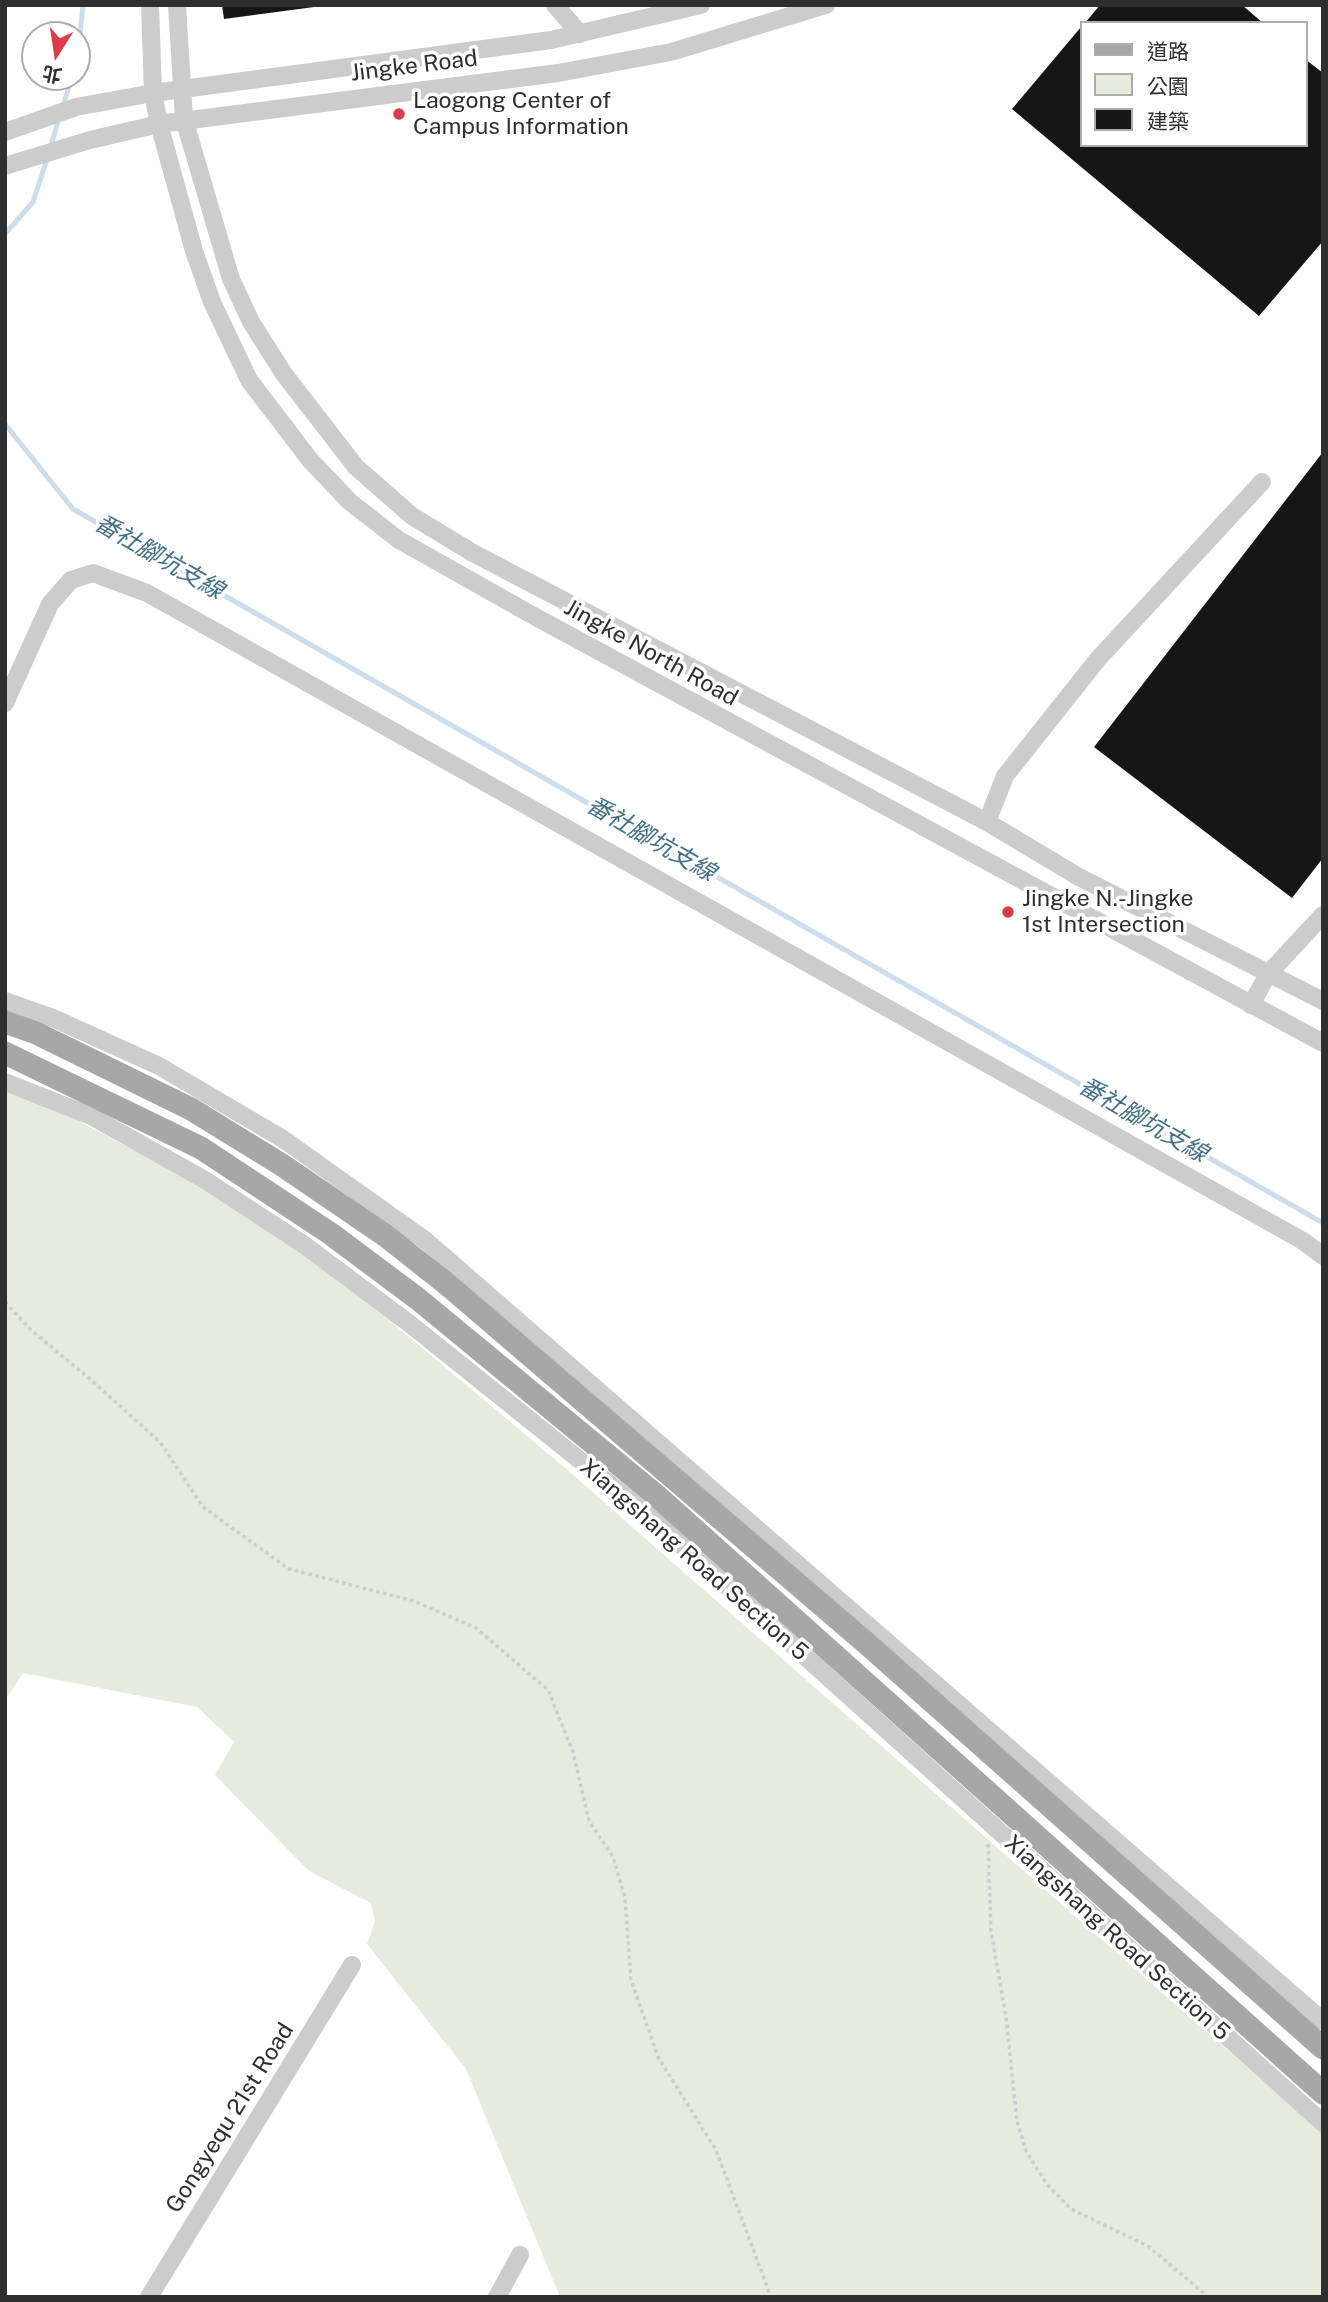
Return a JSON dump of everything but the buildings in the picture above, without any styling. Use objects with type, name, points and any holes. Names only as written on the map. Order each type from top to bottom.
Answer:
[{"type":"main road","points":[[5,1022],[36,1033],[191,1109],[282,1165],[386,1236],[448,1285],[865,1642],[1323,2048]]},
{"type":"main road","name":"Xiangshang Road Section 5","points":[[5,1053],[38,1066],[201,1148],[331,1234],[418,1299],[657,1496],[1323,2093]]},
{"type":"street","name":"Jingke North Road","points":[[150,5],[153,93],[158,119],[194,251],[212,302],[249,380],[295,441],[351,502],[399,540],[508,601],[1323,1043]]},
{"type":"street","name":"Jingke North Road","points":[[177,5],[183,115],[227,268],[251,322],[284,374],[356,467],[412,516],[473,553],[987,822],[1079,877],[1323,1001]]},
{"type":"street","points":[[555,5],[580,34]]},
{"type":"street","name":"Jingke Road","points":[[5,132],[76,107],[153,93],[580,34],[701,5]]},
{"type":"street","name":"Jingke Road","points":[[5,166],[158,119],[558,73],[671,52],[826,5]]},
{"type":"street","points":[[987,822],[1005,776],[1098,659],[1262,482]]},
{"type":"street","points":[[5,702],[50,604],[71,580],[93,573],[147,593],[1290,1234],[1323,1256]]},
{"type":"street","points":[[1251,1005],[1268,974],[1323,915]]},
{"type":"street","points":[[5,1001],[53,1018],[159,1066],[283,1139],[425,1240],[1323,2021]]},
{"type":"street","name":"Xiangshang Road Section 5","points":[[5,1082],[91,1116],[205,1180],[303,1244],[400,1316],[647,1514],[1323,2123]]},
{"type":"street","name":"Gongyequ 21st Road","points":[[149,2297],[352,1965]]},
{"type":"street","points":[[497,2297],[520,2255]]},
{"type":"path","points":[[5,1302],[32,1331],[90,1378],[160,1442],[203,1507],[289,1569],[414,1601],[475,1628],[548,1690],[573,1752],[589,1821],[613,1857],[625,1898],[631,1980],[658,2057],[716,2150],[771,2297]]},
{"type":"path","points":[[987,1821],[991,1931],[1006,2017],[1017,2121],[1026,2151],[1046,2183],[1071,2209],[1148,2246],[1208,2297]]},
{"type":"green space","points":[[5,1088],[75,1119],[186,1178],[289,1244],[384,1316],[564,1467],[1323,2134],[1323,2297],[560,2297],[466,2069],[367,1944],[375,1921],[371,1903],[309,1871],[215,1775],[234,1742],[197,1707],[23,1673],[5,1700]]},
{"type":"waterway","name":"番社腳坑支線","points":[[81,21],[83,5]]},
{"type":"waterway","name":"番社腳坑支線","points":[[63,106],[68,91]]},
{"type":"waterway","name":"番社腳坑支線","points":[[50,149],[59,118]]},
{"type":"waterway","name":"番社腳坑支線","points":[[5,234],[33,202],[47,159]]},
{"type":"waterway","name":"番社腳坑支線","points":[[5,424],[73,509],[1323,1223]]},
{"type":"place","name":"Laogong Center of Campus Information","points":[[399,114]]},
{"type":"place","name":"Jingke N.-Jingke 1st Intersection","points":[[1008,912]]}]
